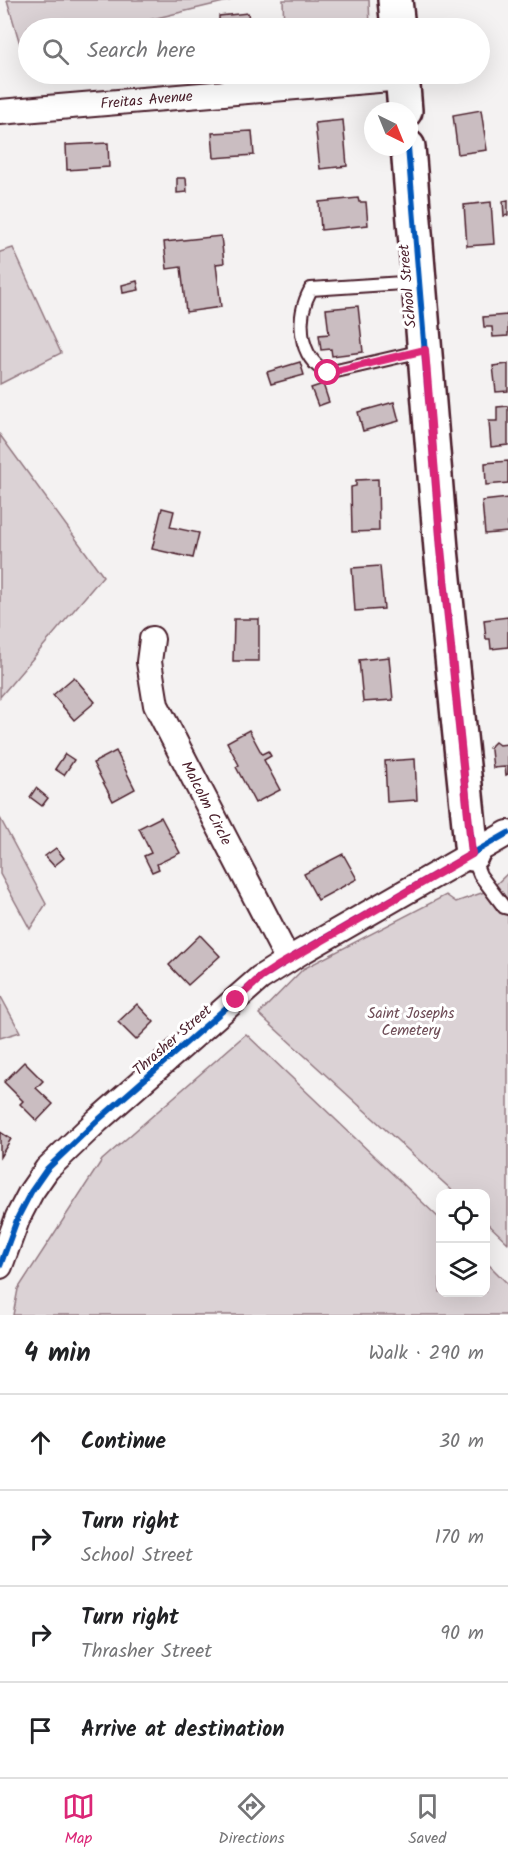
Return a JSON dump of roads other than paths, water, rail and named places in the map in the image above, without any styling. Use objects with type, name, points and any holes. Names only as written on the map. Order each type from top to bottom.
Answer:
[{"type":"street","points":[[395,0],[397,18]]},
{"type":"street","name":"Freitas Avenue","points":[[0,112],[313,84]]},
{"type":"street","points":[[403,84],[404,102]]},
{"type":"street","name":"School Street","points":[[409,156],[441,549],[472,854]]},
{"type":"street","name":"Malcolm Circle","points":[[152,639],[149,662],[156,705],[288,960]]},
{"type":"street","name":"Thrasher Street","points":[[0,1266],[18,1217],[31,1192],[47,1169],[97,1121],[260,978],[508,833]]},
{"type":"lane","points":[[419,282],[311,289],[304,302],[302,331],[309,357],[317,368],[328,373],[425,350]]},
{"type":"lane","points":[[472,854],[480,875],[506,907],[508,921]]},
{"type":"park label","name":"Saint Josephs Cemetery","points":[[411,1022]]}]
